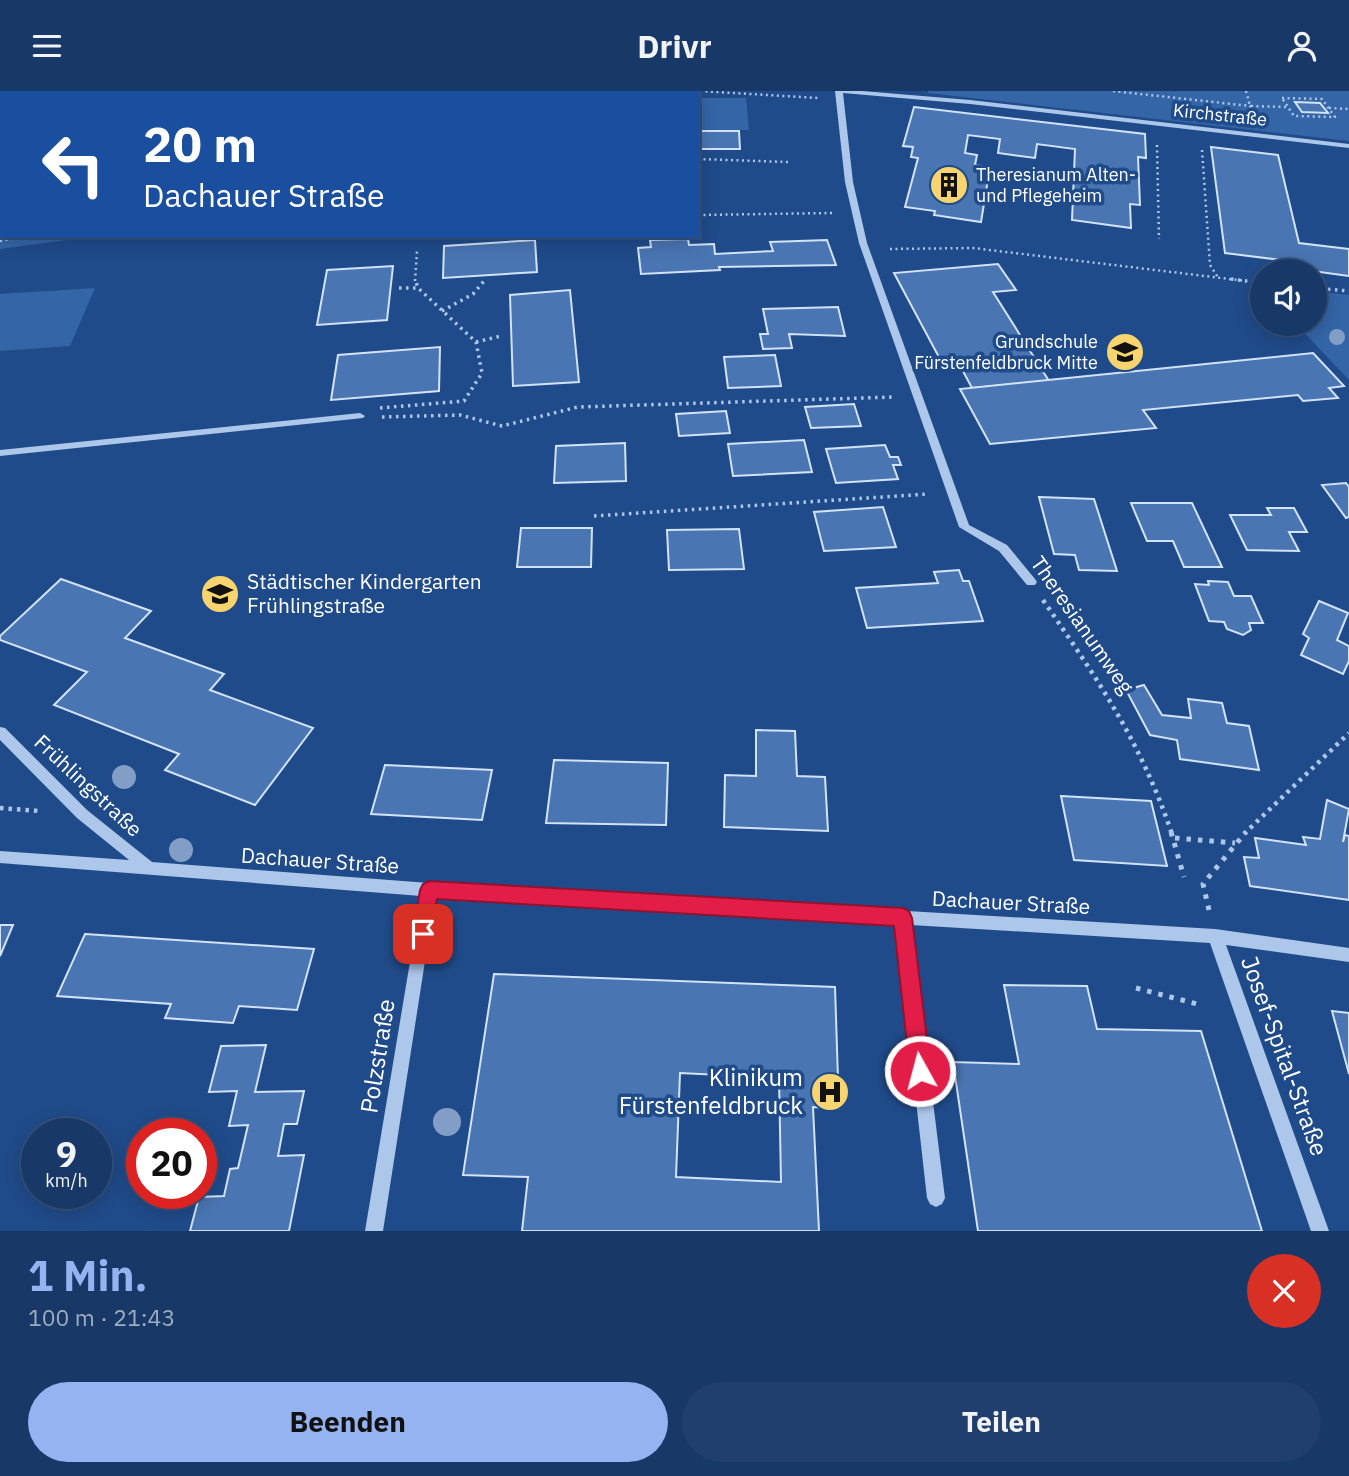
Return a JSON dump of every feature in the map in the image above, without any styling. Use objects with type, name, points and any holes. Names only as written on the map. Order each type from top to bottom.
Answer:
[{"type":"street","name":"Kirchstraße","points":[[839,94],[1156,124],[1349,146]]},
{"type":"street","name":"Theresianumweg","points":[[839,94],[855,212],[865,249],[964,527],[1003,548],[1031,582]]},
{"type":"street","points":[[0,453],[360,416]]},
{"type":"street","name":"Frühlingstraße","points":[[0,732],[82,814],[150,869]]},
{"type":"street","name":"Dachauer Straße","points":[[0,857],[429,890],[1215,936],[1349,955]]},
{"type":"street","name":"Polzstraße","points":[[374,1231],[429,890]]},
{"type":"street","points":[[903,918],[936,1198]]},
{"type":"street","name":"Josef-Spital-Straße","points":[[1215,936],[1320,1231]]},
{"type":"path","points":[[700,91],[839,94]]},
{"type":"path","points":[[1113,91],[1250,106],[1288,107]]},
{"type":"path","points":[[1246,91],[1250,106]]},
{"type":"path","points":[[1282,98],[1322,99],[1328,108],[1335,117],[1294,116],[1282,98]]},
{"type":"path","points":[[1328,108],[1349,109]]},
{"type":"path","points":[[1156,124],[1159,239]]},
{"type":"path","points":[[1200,129],[1210,265],[1220,279]]},
{"type":"path","points":[[700,159],[788,162]]},
{"type":"path","points":[[700,215],[855,212]]},
{"type":"path","points":[[865,249],[973,248],[1250,282]]},
{"type":"path","points":[[360,416],[376,408],[464,401],[482,373],[476,342],[418,288],[414,277],[417,250]]},
{"type":"path","points":[[442,311],[473,294],[485,280]]},
{"type":"path","points":[[399,288],[418,288]]},
{"type":"path","points":[[1327,289],[1349,291]]},
{"type":"path","points":[[476,342],[501,336]]},
{"type":"path","points":[[360,416],[460,415],[502,426],[578,407],[918,397]]},
{"type":"path","points":[[594,516],[951,493]]},
{"type":"path","name":"Theresianumweg","points":[[1031,582],[1123,720],[1160,798],[1175,838]]},
{"type":"path","points":[[1203,884],[1235,843],[1349,733]]},
{"type":"path","points":[[1184,877],[1175,838],[1235,843]]},
{"type":"path","points":[[1136,988],[1201,1005]]},
{"type":"shaded area","points":[[1349,91],[1349,141],[928,93]]},
{"type":"shaded area","points":[[700,98],[746,98],[749,130],[700,130]]},
{"type":"shaded area","points":[[0,238],[89,238],[74,239],[0,249]]},
{"type":"shaded area","points":[[95,288],[70,346],[0,351],[0,294]]},
{"type":"shaded area","points":[[1327,292],[1349,295],[1349,380],[1307,336],[1327,336]]},
{"type":"building","points":[[1295,102],[1320,103],[1328,113],[1302,112]]},
{"type":"building","name":"Theresianum Alten- und Pflegeheim","points":[[914,107],[1145,134],[1146,158],[1138,157],[1140,205],[1130,204],[1131,228],[1072,220],[1075,149],[1037,144],[1035,158],[998,153],[1000,139],[968,135],[965,153],[977,155],[975,165],[990,167],[981,222],[934,215],[935,211],[905,207],[918,158],[911,157],[913,147],[903,146]]},
{"type":"building","points":[[700,131],[739,131],[740,149],[700,149]]},
{"type":"building","points":[[1211,147],[1278,155],[1299,243],[1349,249],[1349,276],[1327,273],[1327,259],[1273,259],[1225,253]]},
{"type":"building","points":[[688,239],[689,245],[714,244],[715,254],[773,251],[770,242],[827,240],[836,265],[719,267],[720,270],[641,274],[638,248],[651,247],[650,240]]},
{"type":"building","points":[[535,240],[537,272],[443,278],[444,246]]},
{"type":"building","points":[[998,264],[1016,290],[993,292],[1049,381],[972,388],[957,360],[941,361],[894,273]]},
{"type":"building","points":[[393,266],[387,320],[317,325],[327,270]]},
{"type":"building","points":[[570,290],[579,382],[513,386],[510,295]]},
{"type":"building","points":[[838,307],[845,336],[789,334],[792,348],[763,349],[760,334],[768,334],[763,309]]},
{"type":"building","points":[[440,347],[439,391],[331,400],[338,355]]},
{"type":"building","points":[[1313,353],[1344,386],[1329,388],[1338,398],[1303,401],[1298,395],[1143,410],[1156,428],[990,444],[960,389]]},
{"type":"building","points":[[775,355],[781,386],[728,388],[724,357]]},
{"type":"building","points":[[854,404],[861,426],[811,428],[805,407]]},
{"type":"building","points":[[726,411],[730,433],[679,436],[676,414]]},
{"type":"building","points":[[804,440],[812,472],[733,476],[728,444]]},
{"type":"building","points":[[625,443],[626,481],[554,483],[556,446]]},
{"type":"building","points":[[885,445],[890,457],[898,457],[901,465],[893,465],[898,479],[836,483],[826,449]]},
{"type":"building","points":[[1346,483],[1349,487],[1349,517],[1346,518],[1322,485]]},
{"type":"building","points":[[1039,497],[1094,499],[1117,571],[1079,570],[1075,555],[1054,554]]},
{"type":"building","points":[[1131,503],[1192,503],[1222,567],[1184,567],[1173,541],[1147,541]]},
{"type":"building","points":[[883,507],[896,547],[824,551],[814,512]]},
{"type":"building","points":[[1267,508],[1294,508],[1307,532],[1289,532],[1299,551],[1247,550],[1230,515],[1271,515]]},
{"type":"building","points":[[521,528],[592,528],[591,567],[517,567]]},
{"type":"building","points":[[739,529],[744,569],[669,570],[667,530]]},
{"type":"building","points":[[959,570],[963,581],[969,581],[983,621],[867,628],[856,588],[938,583],[934,572]]},
{"type":"building","points":[[61,579],[151,611],[125,638],[224,674],[210,690],[313,728],[255,805],[165,770],[179,754],[54,705],[87,672],[0,640],[0,636]]},
{"type":"building","points":[[1208,581],[1228,582],[1234,596],[1251,596],[1263,623],[1249,623],[1251,630],[1243,635],[1227,629],[1224,622],[1209,621],[1195,584],[1209,585]]},
{"type":"building","points":[[1319,601],[1348,613],[1337,640],[1349,646],[1349,661],[1343,674],[1301,655],[1309,638],[1303,634]]},
{"type":"building","points":[[1144,685],[1162,715],[1191,718],[1188,699],[1222,703],[1227,723],[1249,726],[1259,770],[1180,759],[1177,740],[1150,735],[1126,690]]},
{"type":"building","points":[[756,730],[795,731],[797,776],[825,777],[828,831],[724,827],[725,775],[756,776]]},
{"type":"building","points":[[554,760],[668,763],[666,825],[546,823]]},
{"type":"building","points":[[385,765],[492,770],[482,820],[371,814]]},
{"type":"building","points":[[1061,796],[1151,801],[1167,866],[1074,860]]},
{"type":"building","points":[[1327,800],[1349,809],[1343,842],[1345,835],[1349,836],[1349,900],[1250,886],[1244,857],[1259,858],[1255,838],[1306,845],[1303,837],[1320,839]]},
{"type":"building","points":[[0,925],[13,925],[0,956]]},
{"type":"building","points":[[85,934],[314,949],[297,1010],[239,1006],[233,1023],[165,1018],[171,1004],[57,996]]},
{"type":"building","points":[[494,974],[835,987],[839,1109],[813,1107],[819,1231],[522,1231],[528,1177],[463,1175]],"holes":[[[680,1073],[779,1078],[781,1182],[676,1177]]]},
{"type":"building","points":[[1004,985],[1087,986],[1097,1029],[1201,1031],[1262,1231],[978,1231],[953,1062],[1019,1064]]},
{"type":"building","points":[[1332,1011],[1349,1013],[1349,1074]]},
{"type":"building","points":[[266,1045],[255,1092],[304,1091],[297,1124],[284,1124],[278,1156],[304,1155],[289,1231],[190,1231],[196,1209],[217,1209],[217,1196],[224,1196],[230,1169],[238,1168],[248,1125],[229,1126],[237,1091],[209,1092],[221,1046]]},
{"type":"place","name":"Theresianum Alten- und Pflegeheim","points":[[949,185]]},
{"type":"place","name":"Grundschule Fürstenfeldbruck Mitte","points":[[1125,352]]},
{"type":"place","name":"Städtischer Kindergarten Frühlingstraße","points":[[220,594]]},
{"type":"place","name":"Klinikum Fürstenfeldbruck","points":[[830,1092]]},
{"type":"route","points":[[423,934],[429,890],[903,918],[920,1071]]}]
